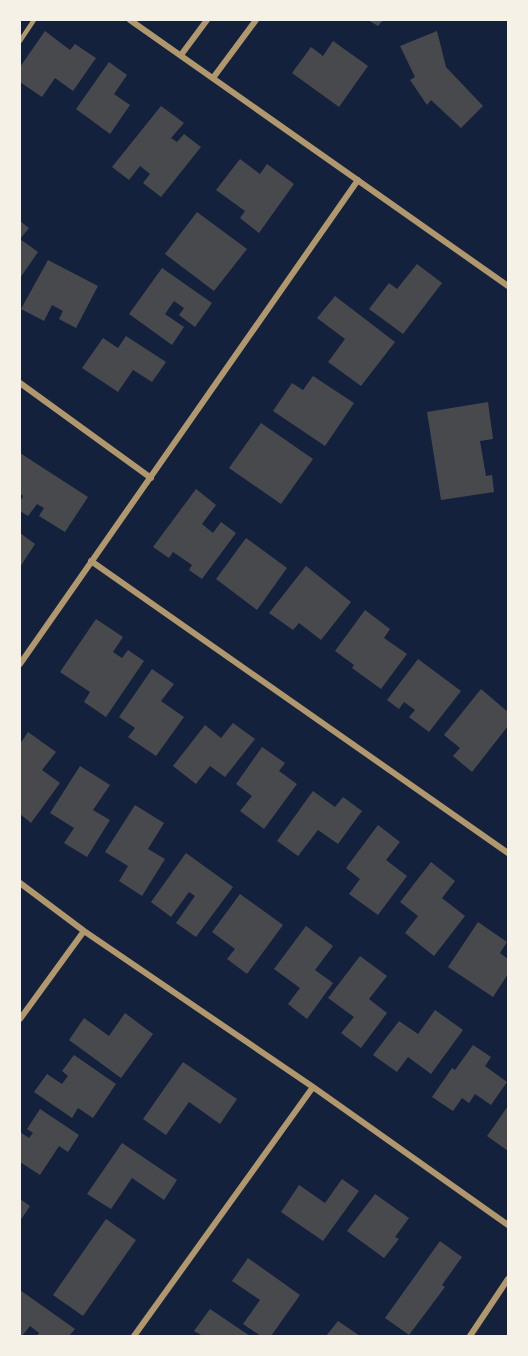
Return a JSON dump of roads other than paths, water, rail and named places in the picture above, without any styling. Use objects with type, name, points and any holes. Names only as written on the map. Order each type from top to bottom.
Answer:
[{"type":"street","points":[[130,20],[508,286]]},
{"type":"street","points":[[181,55],[207,20]]},
{"type":"street","points":[[213,78],[256,20]]},
{"type":"street","points":[[20,664],[358,180]]},
{"type":"street","points":[[20,383],[151,478]]},
{"type":"street","points":[[91,561],[508,854]]},
{"type":"street","points":[[20,883],[84,931],[313,1087],[508,1225]]},
{"type":"street","points":[[20,1019],[84,931]]},
{"type":"street","points":[[134,1336],[313,1087]]},
{"type":"street","points":[[470,1336],[508,1279]]},
{"type":"lane","points":[[20,40],[34,20]]}]
